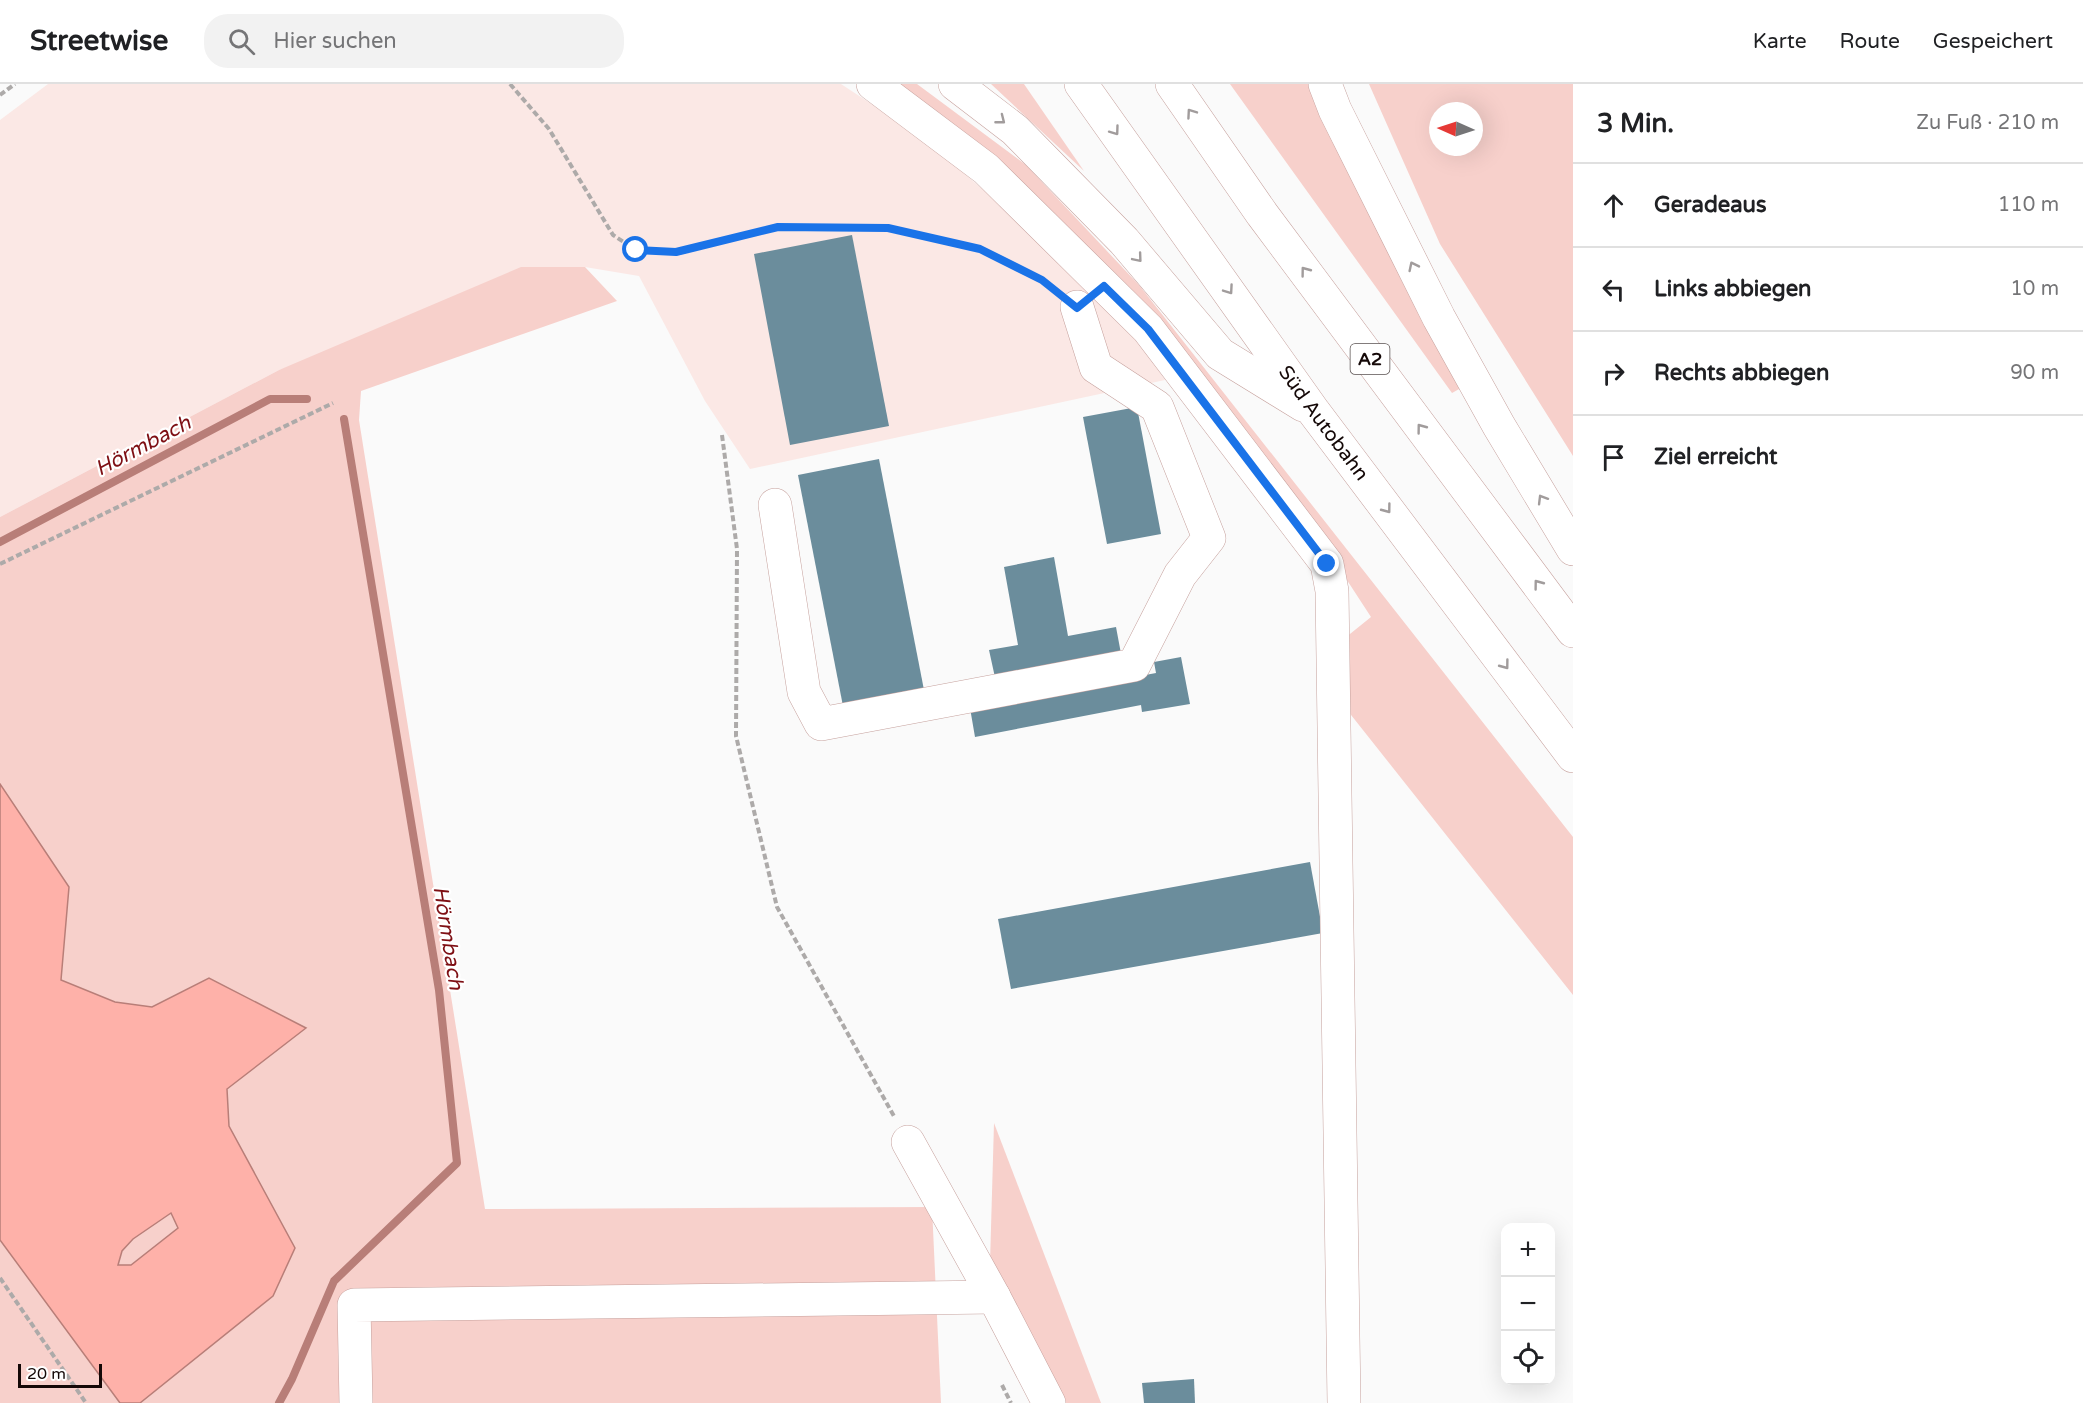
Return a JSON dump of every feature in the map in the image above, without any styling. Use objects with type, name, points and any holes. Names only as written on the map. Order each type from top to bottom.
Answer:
[{"type":"main road","points":[[873,84],[986,169],[1148,329],[1327,564],[1332,591],[1344,1403]]},
{"type":"main road","points":[[955,84],[1015,130],[1124,241],[1220,354],[1314,412]]},
{"type":"main road","name":"Süd Autobahn","points":[[1081,84],[1314,412],[1573,756]]},
{"type":"main road","name":"A2","points":[[1172,84],[1262,214],[1573,631]]},
{"type":"main road","points":[[1325,84],[1335,110],[1439,318],[1499,426],[1573,549]]},
{"type":"main road","points":[[775,505],[804,692],[821,724],[1134,665],[1180,575],[1209,538],[1156,408],[1096,367],[1077,308]]},
{"type":"main road","points":[[908,1142],[994,1297],[1049,1403]]},
{"type":"main road","points":[[356,1403],[354,1305],[994,1297]]},
{"type":"path","points":[[0,95],[15,84]]},
{"type":"path","points":[[510,84],[549,129],[613,235],[636,250],[676,252],[778,227],[888,228],[980,249],[1042,280],[1077,308]]},
{"type":"path","points":[[0,564],[333,403]]},
{"type":"path","points":[[722,435],[737,549],[736,736],[777,907],[908,1142]]},
{"type":"path","points":[[0,1278],[86,1403]]},
{"type":"shaded area","points":[[48,84],[841,84],[923,138],[1030,230],[1135,334],[1165,380],[750,469],[705,401],[639,276],[585,267],[279,370],[0,517],[0,120]]},
{"type":"shaded area","points":[[891,84],[917,84],[1026,165],[1139,285],[1573,837],[1573,995],[1336,696],[1345,638],[1371,617],[1313,528],[1145,311]]},
{"type":"shaded area","points":[[991,84],[1024,84],[1084,171]]},
{"type":"shaded area","points":[[1230,84],[1309,84],[1403,283],[1461,388],[1452,393]]},
{"type":"shaded area","points":[[1369,84],[1573,84],[1573,456],[1440,244]]},
{"type":"shaded area","points":[[521,267],[585,267],[617,301],[361,391],[359,420],[485,1209],[932,1207],[941,1403],[0,1403],[0,517],[279,370]]},
{"type":"shaded area","points":[[0,784],[69,887],[61,980],[115,1002],[152,1007],[209,978],[306,1028],[227,1089],[229,1126],[295,1248],[273,1296],[140,1403],[120,1403],[0,1240]],"holes":[[[171,1213],[178,1228],[131,1265],[118,1265],[122,1251],[133,1239]]]},
{"type":"shaded area","points":[[994,1123],[1101,1403],[1062,1403],[990,1263]]},
{"type":"building","points":[[852,235],[889,426],[790,445],[754,254]]},
{"type":"building","points":[[1137,407],[1161,534],[1107,544],[1083,417]]},
{"type":"building","points":[[879,459],[924,690],[843,706],[798,475]]},
{"type":"building","points":[[1054,557],[1068,636],[1116,627],[1122,659],[996,682],[989,650],[1018,645],[1004,567]]},
{"type":"building","points":[[1181,657],[1190,704],[1142,712],[1141,705],[975,737],[970,708],[1156,673],[1154,662]]},
{"type":"building","points":[[1310,862],[1323,933],[1011,989],[998,919]]},
{"type":"building","points":[[1194,1379],[1195,1403],[1144,1403],[1142,1383]]},
{"type":"waterway","name":"Hörmbach","points":[[0,542],[270,399],[307,399]]},
{"type":"waterway","name":"Hörmbach","points":[[279,1403],[292,1379],[334,1281],[457,1163],[439,990],[344,419]]},
{"type":"route","points":[[636,250],[676,252],[778,227],[888,228],[980,249],[1042,280],[1077,308],[1104,286],[1148,329],[1327,564]]}]
